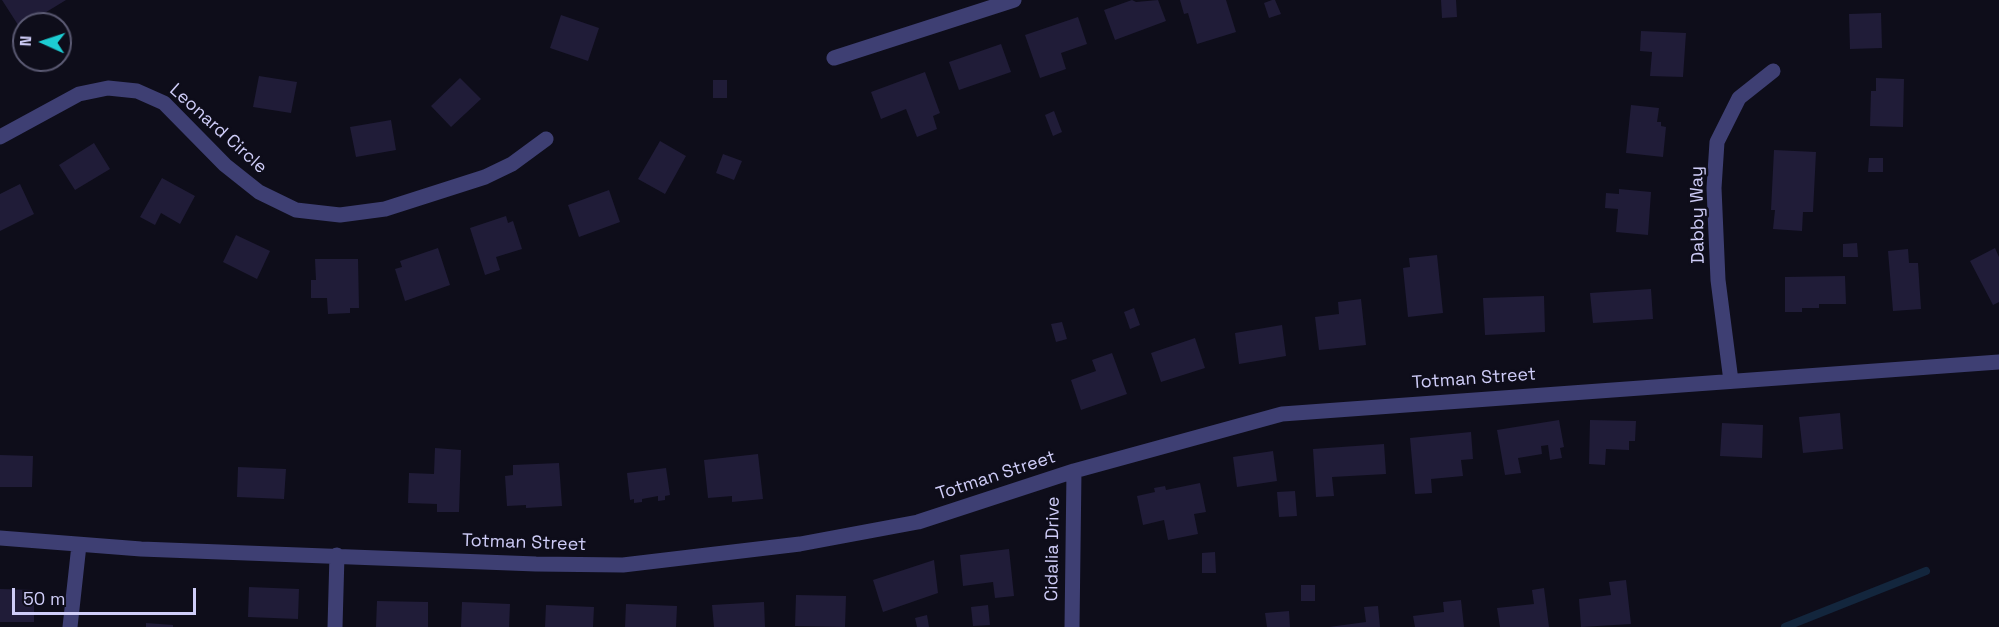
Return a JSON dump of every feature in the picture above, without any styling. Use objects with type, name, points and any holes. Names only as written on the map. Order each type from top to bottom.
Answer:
[{"type":"street","points":[[834,58],[1014,0]]},
{"type":"street","name":"Dabby Way","points":[[1731,381],[1719,280],[1714,188],[1717,142],[1739,98],[1773,71]]},
{"type":"street","name":"Leonard Circle","points":[[0,137],[79,94],[108,88],[137,91],[164,103],[225,165],[259,192],[296,210],[340,215],[385,209],[485,177],[512,164],[546,139]]},
{"type":"street","name":"Totman Street","points":[[0,538],[80,545],[536,564],[623,565],[800,544],[918,522],[1074,471],[1282,414],[1999,362]]},
{"type":"street","name":"Cidalia Drive","points":[[1072,627],[1074,471]]},
{"type":"street","points":[[70,627],[80,545]]},
{"type":"street","points":[[335,627],[337,555]]},
{"type":"building","points":[[2,0],[66,0],[46,12],[12,12],[12,16]]},
{"type":"building","points":[[1132,0],[1136,2],[1158,0],[1166,21],[1115,40],[1104,10]]},
{"type":"building","points":[[1180,0],[1226,0],[1236,32],[1197,44],[1188,13],[1184,14]]},
{"type":"building","points":[[1275,0],[1281,14],[1269,18],[1264,3]]},
{"type":"building","points":[[1441,0],[1456,0],[1457,17],[1442,18]]},
{"type":"building","points":[[1881,13],[1882,48],[1850,49],[1849,14]]},
{"type":"building","points":[[561,15],[599,28],[588,61],[550,48]]},
{"type":"building","points":[[1078,17],[1087,44],[1061,53],[1066,69],[1040,78],[1025,35]]},
{"type":"building","points":[[1641,31],[1686,33],[1683,77],[1650,76],[1652,52],[1640,51]]},
{"type":"building","points":[[1001,44],[1011,72],[959,90],[949,62]]},
{"type":"building","points":[[925,72],[940,113],[933,116],[937,129],[917,137],[906,109],[881,119],[871,92]]},
{"type":"building","points":[[259,76],[297,82],[291,113],[253,107]]},
{"type":"building","points":[[460,78],[481,99],[451,127],[431,106]]},
{"type":"building","points":[[1876,78],[1904,79],[1903,127],[1870,126],[1871,91],[1876,91]]},
{"type":"building","points":[[713,80],[727,80],[727,98],[713,98]]},
{"type":"building","points":[[1631,105],[1659,108],[1657,122],[1661,122],[1661,126],[1666,127],[1663,157],[1626,153]]},
{"type":"building","points":[[1054,111],[1062,132],[1053,136],[1045,115]]},
{"type":"building","points":[[391,120],[396,150],[356,157],[350,127]]},
{"type":"building","points":[[660,141],[686,156],[665,194],[638,179]]},
{"type":"building","points":[[94,143],[110,169],[75,190],[59,165]]},
{"type":"building","points":[[1774,150],[1816,152],[1813,212],[1803,212],[1802,231],[1773,229],[1775,210],[1771,210]]},
{"type":"building","points":[[723,154],[742,161],[734,180],[716,173]]},
{"type":"building","points":[[1869,158],[1883,158],[1883,172],[1868,172]]},
{"type":"building","points":[[162,178],[195,196],[180,224],[161,213],[155,225],[140,217]]},
{"type":"building","points":[[20,184],[34,214],[0,231],[0,194]]},
{"type":"building","points":[[1619,189],[1651,192],[1648,235],[1616,232],[1618,209],[1605,208],[1606,193],[1619,194]]},
{"type":"building","points":[[609,190],[620,222],[579,237],[568,205]]},
{"type":"building","points":[[506,216],[508,223],[513,221],[522,249],[496,257],[500,270],[485,275],[470,228]]},
{"type":"building","points":[[236,235],[270,251],[257,279],[223,262]]},
{"type":"building","points":[[1857,243],[1858,257],[1843,257],[1843,244]]},
{"type":"building","points":[[438,248],[450,285],[405,301],[395,269],[402,267],[400,261]]},
{"type":"building","points":[[1995,248],[1999,257],[1999,302],[1993,305],[1970,261]]},
{"type":"building","points":[[1908,249],[1909,263],[1918,263],[1921,309],[1893,311],[1888,251]]},
{"type":"building","points":[[1437,255],[1443,313],[1408,317],[1403,268],[1410,267],[1409,258]]},
{"type":"building","points":[[315,259],[358,259],[359,308],[350,308],[350,313],[328,314],[327,298],[311,298],[311,280],[316,280]]},
{"type":"building","points":[[1845,276],[1846,304],[1819,304],[1819,308],[1802,308],[1802,312],[1785,312],[1785,277]]},
{"type":"building","points":[[1651,289],[1653,319],[1593,323],[1590,293]]},
{"type":"building","points":[[1544,296],[1545,332],[1485,335],[1483,298]]},
{"type":"building","points":[[1361,299],[1366,345],[1319,350],[1315,317],[1339,314],[1338,302]]},
{"type":"building","points":[[1134,308],[1140,325],[1130,329],[1124,312]]},
{"type":"building","points":[[1062,322],[1067,339],[1056,342],[1051,324]]},
{"type":"building","points":[[1282,325],[1286,356],[1239,364],[1235,333]]},
{"type":"building","points":[[1195,338],[1205,368],[1161,382],[1151,353]]},
{"type":"building","points":[[1112,353],[1127,394],[1081,410],[1071,380],[1096,371],[1092,360]]},
{"type":"building","points":[[1840,413],[1843,449],[1803,453],[1799,417]]},
{"type":"building","points":[[1559,420],[1564,447],[1560,448],[1562,458],[1550,460],[1548,445],[1541,446],[1542,454],[1518,458],[1521,473],[1505,475],[1497,430]]},
{"type":"building","points":[[1590,420],[1636,421],[1635,441],[1629,441],[1629,450],[1606,449],[1605,465],[1589,464]]},
{"type":"building","points":[[1722,423],[1763,425],[1762,458],[1720,456]]},
{"type":"building","points":[[1471,432],[1473,459],[1461,460],[1463,476],[1431,479],[1432,493],[1415,494],[1410,438]]},
{"type":"building","points":[[1384,444],[1386,474],[1332,477],[1334,496],[1316,497],[1313,449]]},
{"type":"building","points":[[435,448],[461,450],[459,512],[437,512],[437,504],[408,503],[409,473],[434,474]]},
{"type":"building","points":[[1273,451],[1277,481],[1237,487],[1233,457]]},
{"type":"building","points":[[758,454],[763,499],[732,502],[732,496],[708,498],[704,460]]},
{"type":"building","points":[[0,455],[33,456],[32,487],[0,487]]},
{"type":"building","points":[[559,463],[562,506],[526,508],[526,505],[507,506],[505,476],[513,475],[513,465]]},
{"type":"building","points":[[238,467],[286,469],[284,499],[237,497]]},
{"type":"building","points":[[666,468],[670,495],[665,496],[665,500],[658,501],[658,496],[642,499],[642,502],[634,503],[634,499],[630,500],[627,473]]},
{"type":"building","points":[[1200,483],[1206,512],[1194,514],[1198,534],[1168,540],[1164,520],[1143,525],[1137,496],[1155,492],[1154,488],[1165,486],[1166,490]]},
{"type":"building","points":[[1295,491],[1297,516],[1279,517],[1277,492]]},
{"type":"building","points":[[1009,549],[1014,596],[995,598],[993,582],[963,586],[960,555]]},
{"type":"building","points":[[1215,552],[1216,573],[1202,573],[1202,553]]},
{"type":"building","points":[[934,560],[938,593],[883,612],[873,580]]},
{"type":"building","points":[[1626,580],[1631,624],[1581,627],[1579,599],[1611,595],[1609,582]]},
{"type":"building","points":[[1301,585],[1315,585],[1315,601],[1301,601]]},
{"type":"building","points":[[249,587],[299,589],[298,619],[248,617]]},
{"type":"building","points":[[1544,588],[1549,627],[1500,627],[1497,608],[1534,604],[1532,590]]},
{"type":"building","points":[[0,589],[34,590],[34,622],[0,622]]},
{"type":"building","points":[[796,595],[846,596],[845,627],[795,626]]},
{"type":"building","points":[[1461,600],[1464,627],[1415,627],[1413,616],[1444,612],[1443,602]]},
{"type":"building","points":[[377,601],[428,602],[428,627],[376,627]]},
{"type":"building","points":[[462,602],[510,604],[509,627],[461,627]]},
{"type":"building","points":[[764,602],[765,627],[714,627],[712,605]]},
{"type":"building","points":[[626,604],[677,606],[676,627],[625,627]]},
{"type":"building","points":[[546,605],[594,607],[593,627],[545,627]]},
{"type":"building","points":[[988,605],[990,625],[973,626],[971,607]]},
{"type":"building","points":[[1378,606],[1380,627],[1329,627],[1366,622],[1364,607]]},
{"type":"building","points":[[1289,611],[1290,627],[1267,627],[1265,613]]},
{"type":"building","points":[[927,615],[929,627],[917,627],[915,618]]},
{"type":"building","points":[[146,623],[173,625],[173,627],[146,627]]},
{"type":"waterway","points":[[1785,627],[1926,571]]}]
